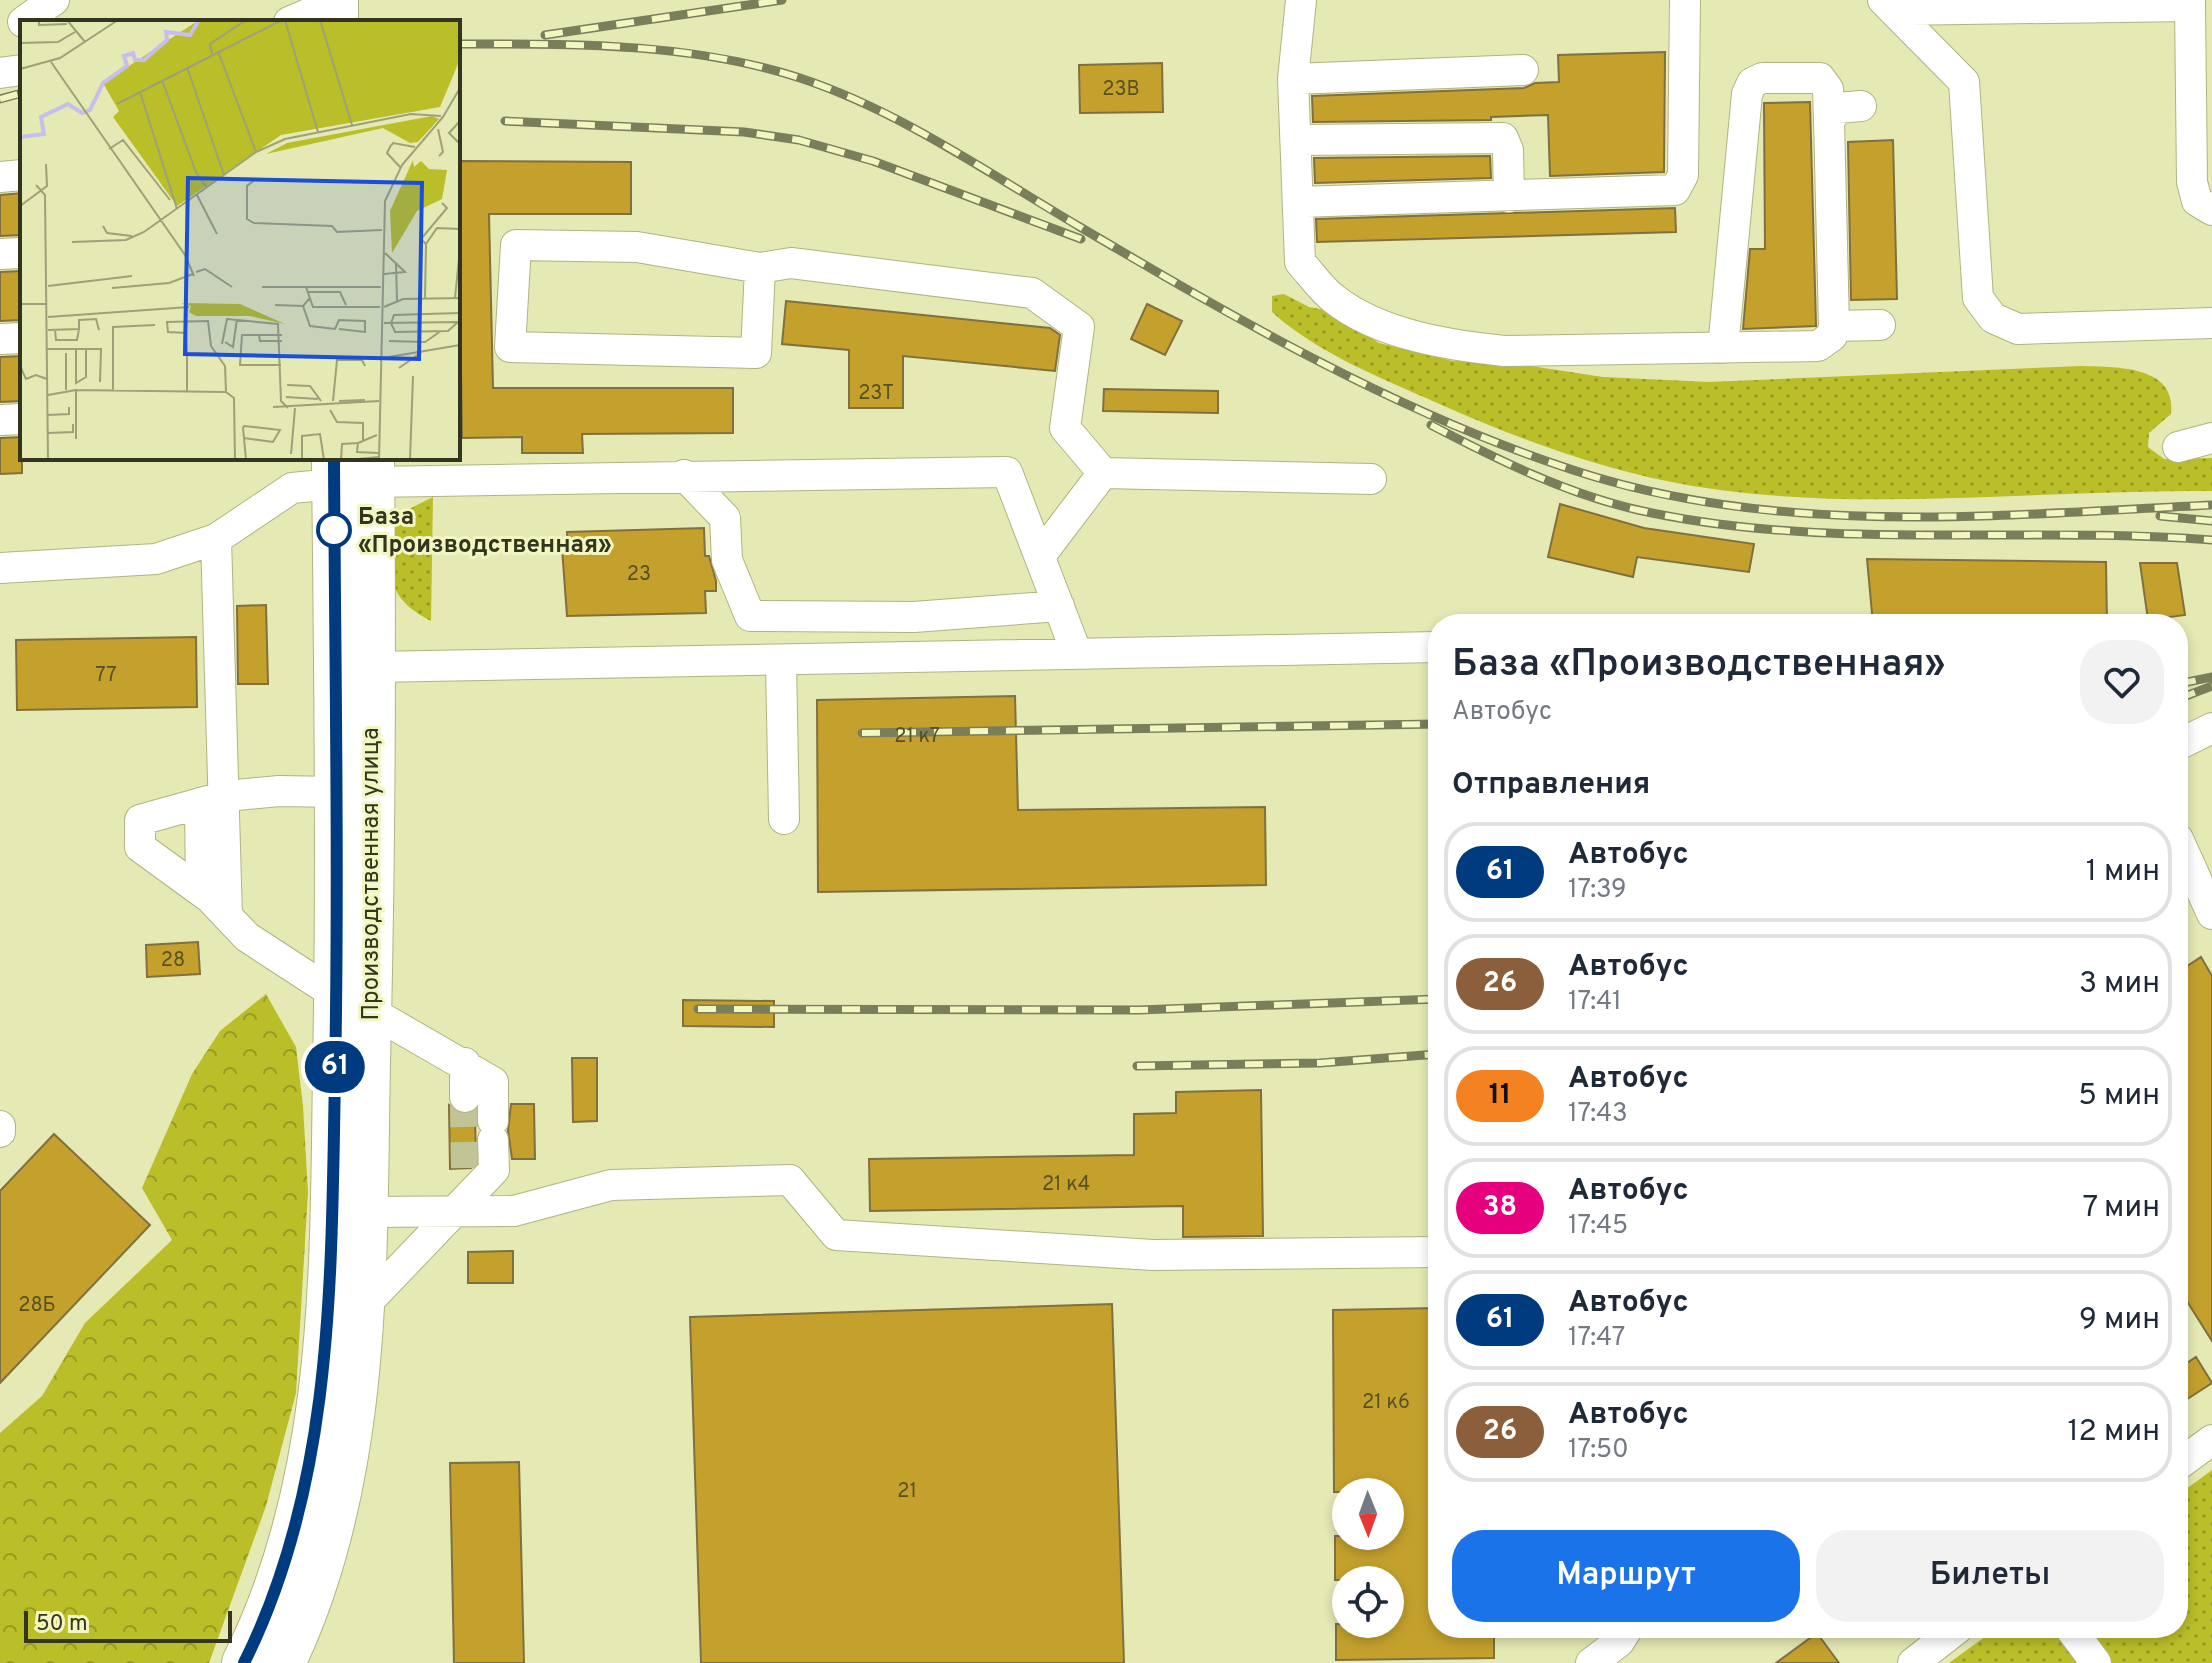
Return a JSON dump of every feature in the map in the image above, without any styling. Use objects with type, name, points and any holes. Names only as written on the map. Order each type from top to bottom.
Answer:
[{"type":"highway","name":"Производственная улица","points":[[283,1663],[322,1556],[341,1485],[362,1308],[365,1212],[337,792],[372,667],[353,471]]},
{"type":"highway","name":"Производственная улица","points":[[244,1663],[290,1551],[308,1476],[321,1390],[333,1214],[353,1003],[353,471]]},
{"type":"street","points":[[25,20],[54,0]]},
{"type":"street","points":[[1301,0],[1293,79],[1300,262],[1334,299],[1385,326],[1455,346],[1504,351],[1723,348],[1818,346],[1832,336],[1828,89],[1820,78],[1762,78],[1752,83],[1747,94],[1723,348]]},
{"type":"street","points":[[1298,202],[1675,190],[1683,175],[1685,0]]},
{"type":"street","points":[[1888,5],[2190,3],[2192,182],[2197,201],[2212,210]]},
{"type":"street","points":[[1888,5],[1964,82],[1978,298],[1993,318],[2018,329],[2212,323]]},
{"type":"street","points":[[298,20],[345,9]]},
{"type":"street","points":[[0,36],[20,23]]},
{"type":"street","points":[[0,73],[20,70]]},
{"type":"street","points":[[1293,79],[1523,70]]},
{"type":"street","points":[[1829,121],[1838,108],[1861,106]]},
{"type":"street","points":[[1296,140],[1503,138],[1508,150],[1509,197]]},
{"type":"street","points":[[0,177],[20,175]]},
{"type":"street","points":[[760,268],[756,353],[510,347],[516,245],[637,247],[760,268],[791,263],[1032,293],[1079,327],[1065,428],[1103,473],[1371,479]]},
{"type":"street","points":[[0,254],[20,253]]},
{"type":"street","points":[[1834,326],[1880,325]]},
{"type":"street","points":[[0,339],[20,338]]},
{"type":"street","points":[[0,420],[20,419]]},
{"type":"street","points":[[2178,447],[2212,438]]},
{"type":"street","points":[[0,568],[156,559],[216,539],[292,488],[353,471],[684,475],[1007,472],[1077,654]]},
{"type":"street","points":[[1040,556],[1103,473]]},
{"type":"street","points":[[684,475],[725,518],[727,560],[750,616],[914,617],[1059,606]]},
{"type":"street","points":[[201,891],[213,800],[216,539]]},
{"type":"street","points":[[372,667],[1428,647]]},
{"type":"street","points":[[781,661],[784,819]]},
{"type":"street","points":[[2188,740],[2212,728]]},
{"type":"street","points":[[337,792],[279,791],[213,800],[140,820],[140,847],[201,891],[247,937],[353,1003],[465,1063],[493,1082],[494,1170],[362,1308]]},
{"type":"street","points":[[213,800],[227,916]]},
{"type":"street","points":[[2188,861],[2212,914]]},
{"type":"street","points":[[465,1063],[465,1097]]},
{"type":"street","points":[[460,1205],[466,1168]]},
{"type":"street","points":[[365,1212],[460,1205],[514,1211],[611,1185],[790,1180],[836,1235],[1153,1255],[1428,1252]]},
{"type":"street","points":[[2188,1458],[2212,1440]]},
{"type":"street","points":[[1591,1663],[1622,1638]]},
{"type":"street","points":[[1913,1663],[1945,1638]]},
{"type":"street","points":[[2077,1638],[2096,1663]]},
{"type":"green space","points":[[1284,294],[1309,307],[1330,311],[1379,343],[1453,361],[1510,363],[1603,377],[1709,382],[2081,366],[2141,372],[2164,386],[2170,398],[2171,414],[2149,433],[2148,447],[2164,459],[2212,458],[2212,491],[1822,498],[1757,494],[1660,480],[1594,463],[1530,441],[1466,416],[1350,363],[1309,340],[1272,312],[1272,296]]},
{"type":"green space","points":[[433,497],[431,621],[405,603],[398,594],[391,572],[390,529],[403,512]]},
{"type":"green space","points":[[266,994],[296,1047],[303,1106],[308,1192],[296,1393],[266,1506],[209,1663],[0,1663],[0,1433],[42,1396],[85,1323],[172,1240],[142,1188],[192,1074],[220,1031]]},
{"type":"green space","points":[[2212,1470],[2212,1663],[1949,1663],[1983,1638],[2188,1638],[2188,1488]]},
{"type":"building","points":[[1665,52],[1664,172],[1550,176],[1548,115],[1491,117],[1491,120],[1313,122],[1312,96],[1524,88],[1535,83],[1559,82],[1558,55]]},
{"type":"building","points":[[1162,63],[1163,112],[1080,113],[1079,65]]},
{"type":"building","points":[[1810,102],[1816,326],[1743,329],[1750,249],[1765,249],[1764,103]]},
{"type":"building","points":[[1893,140],[1897,299],[1851,300],[1848,142]]},
{"type":"building","points":[[1490,156],[1491,178],[1315,183],[1314,158]]},
{"type":"building","points":[[460,161],[631,162],[631,214],[489,214],[493,388],[733,388],[733,433],[582,434],[583,453],[522,453],[522,437],[462,438]]},
{"type":"building","points":[[20,193],[20,235],[0,236],[0,195]]},
{"type":"building","points":[[1675,208],[1676,232],[1317,242],[1316,219]]},
{"type":"building","points":[[20,271],[20,320],[0,321],[0,272]]},
{"type":"building","points":[[786,301],[1050,328],[1060,335],[1055,371],[903,356],[903,408],[849,408],[849,350],[782,344]]},
{"type":"building","points":[[1147,304],[1182,321],[1165,355],[1131,339]]},
{"type":"building","points":[[20,356],[20,401],[0,402],[0,357]]},
{"type":"building","points":[[1104,389],[1218,391],[1218,413],[1103,411]]},
{"type":"building","points":[[20,437],[22,473],[0,474],[0,438]]},
{"type":"building","points":[[1560,504],[1644,528],[1754,544],[1749,572],[1637,557],[1633,577],[1548,557]]},
{"type":"building","points":[[704,528],[705,556],[709,556],[716,581],[716,591],[705,591],[706,613],[567,616],[562,548],[568,548],[567,532]]},
{"type":"building","points":[[1867,559],[2106,562],[2107,614],[1872,614]]},
{"type":"building","points":[[2140,563],[2177,563],[2185,614],[2147,614]]},
{"type":"building","points":[[266,605],[268,684],[238,684],[237,606]]},
{"type":"building","points":[[196,637],[197,707],[17,710],[16,640]]},
{"type":"building","points":[[1015,696],[1018,810],[1265,807],[1266,885],[818,892],[817,700]]},
{"type":"building","points":[[198,942],[200,974],[147,977],[146,945]]},
{"type":"building","points":[[2201,957],[2212,976],[2212,1341],[2188,1303],[2188,965]]},
{"type":"building","points":[[683,1000],[774,1001],[774,1027],[683,1026]]},
{"type":"building","points":[[572,1058],[597,1058],[597,1121],[573,1122]]},
{"type":"building","points":[[1261,1090],[1263,1236],[1183,1237],[1183,1206],[870,1211],[869,1159],[1134,1155],[1134,1114],[1176,1113],[1176,1092]]},
{"type":"building","points":[[511,1104],[534,1104],[535,1159],[512,1159],[508,1131]]},
{"type":"building","points":[[449,1105],[464,1115],[475,1112],[476,1163],[471,1168],[450,1169]]},
{"type":"building","points":[[54,1134],[150,1225],[0,1383],[0,1191]]},
{"type":"building","points":[[513,1251],[513,1283],[468,1283],[468,1252]]},
{"type":"building","points":[[1112,1304],[1124,1663],[701,1663],[690,1317]]},
{"type":"building","points":[[1428,1308],[1428,1638],[1494,1638],[1494,1658],[1336,1660],[1336,1638],[1404,1638],[1404,1566],[1335,1566],[1335,1550],[1404,1550],[1404,1478],[1334,1478],[1333,1310]]},
{"type":"building","points":[[2196,1357],[2212,1383],[2188,1399],[2188,1362]]},
{"type":"building","points":[[519,1462],[524,1663],[454,1663],[450,1463]]},
{"type":"building","points":[[1810,1638],[1821,1638],[1839,1663],[1776,1663]]},
{"type":"tunnel","points":[[465,1097],[466,1168]]},
{"type":"railway","points":[[545,35],[782,0]]},
{"type":"railway","points":[[460,44],[587,45],[673,51],[758,66],[800,78],[909,126],[1259,330],[1382,393],[1508,447],[1573,470],[1651,491],[1730,506],[1809,514],[1890,517],[2212,505]]},
{"type":"railway","points":[[0,99],[20,94]]},
{"type":"railway","points":[[505,121],[744,132],[799,140],[873,161],[1081,239]]},
{"type":"railway","points":[[1431,425],[1506,463],[1585,495],[1638,510],[1709,523],[1852,534],[2140,536],[2212,540]]},
{"type":"railway","points":[[2160,516],[2212,521]]},
{"type":"railway","points":[[2188,682],[2212,677]]},
{"type":"railway","points":[[2188,695],[2212,686]]},
{"type":"railway","points":[[862,733],[1428,724]]},
{"type":"railway","points":[[698,1009],[1139,1010],[1428,999]]},
{"type":"railway","points":[[1137,1066],[1320,1063],[1428,1055]]},
{"type":"bus line","name":"61","points":[[244,1663],[290,1551],[308,1476],[329,1310],[337,966],[334,460]]},
{"type":"place","name":"База «Производственная»","points":[[334,530]]}]
